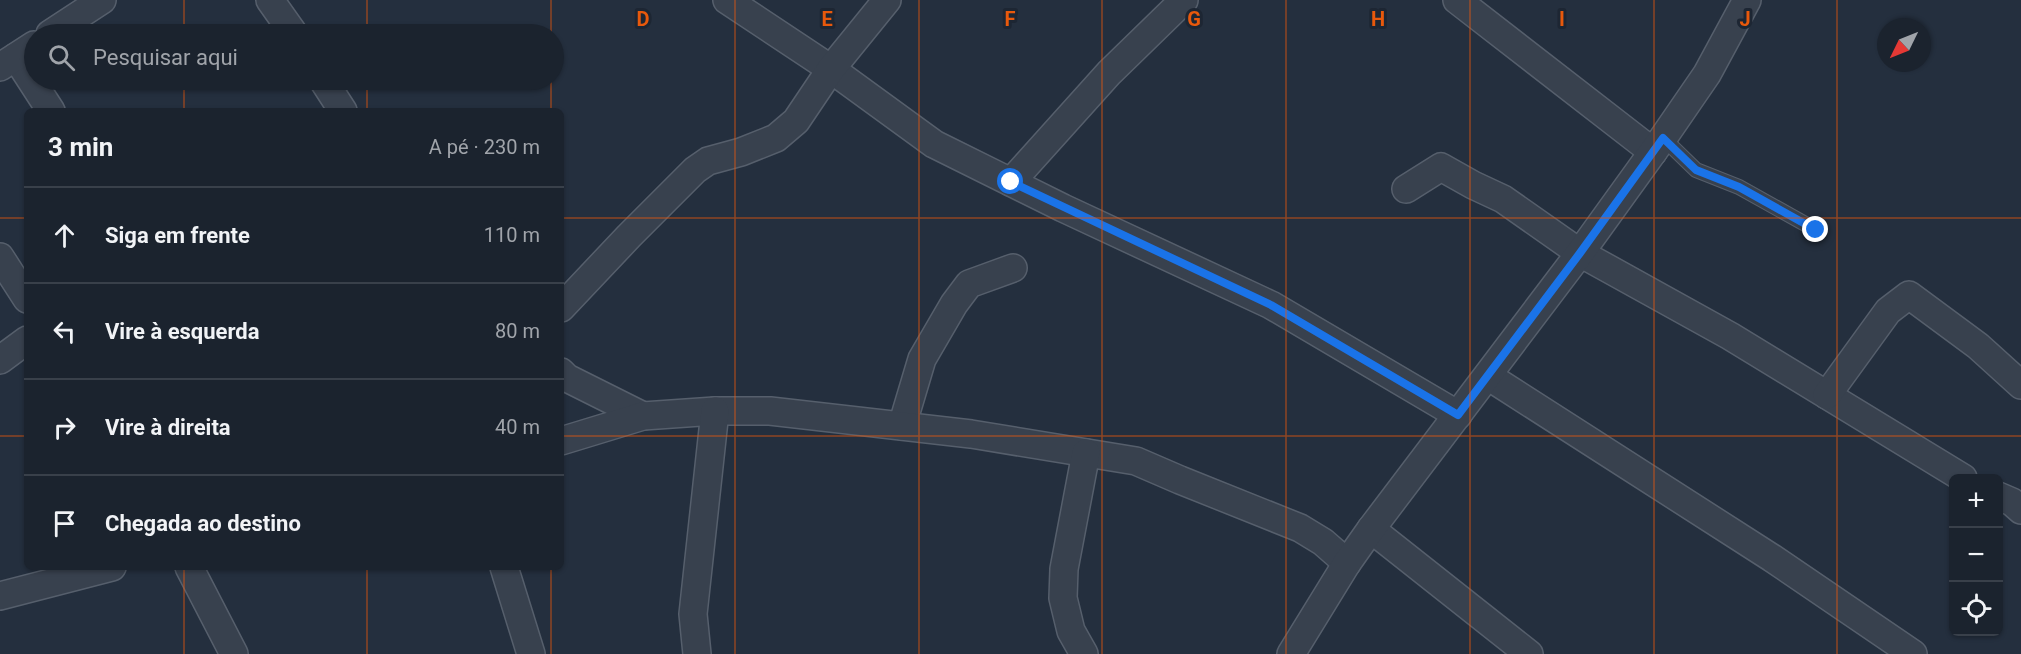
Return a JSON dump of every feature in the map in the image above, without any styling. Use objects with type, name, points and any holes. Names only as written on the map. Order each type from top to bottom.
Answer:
[{"type":"street","points":[[65,24],[102,0]]},
{"type":"street","points":[[270,0],[287,24]]},
{"type":"street","points":[[727,0],[831,69],[934,144],[1271,305],[1458,415]]},
{"type":"street","points":[[564,305],[695,170],[708,161],[741,152],[776,138],[796,121],[831,69],[887,0]]},
{"type":"street","points":[[1011,182],[1109,73],[1184,0]]},
{"type":"street","points":[[1457,0],[1658,145]]},
{"type":"street","points":[[1291,654],[1347,563],[1371,529],[1580,253],[1658,145],[1707,74],[1747,0]]},
{"type":"street","points":[[38,90],[49,108]]},
{"type":"street","points":[[330,90],[342,108]]},
{"type":"street","points":[[1406,189],[1441,167],[1503,199],[1580,253],[1730,336],[1956,474]]},
{"type":"street","points":[[0,257],[24,294]]},
{"type":"street","points":[[902,426],[922,359],[954,304],[969,284],[1013,268]]},
{"type":"street","points":[[1827,395],[1888,311],[1909,295],[1978,346],[2021,385]]},
{"type":"street","points":[[0,360],[24,342]]},
{"type":"street","points":[[1488,376],[1763,552],[1913,654]]},
{"type":"street","points":[[564,381],[643,416]]},
{"type":"street","points":[[697,654],[693,614],[715,411]]},
{"type":"street","points":[[564,440],[643,416],[715,411],[770,411],[971,434],[1136,461],[1300,528],[1323,542],[1347,563]]},
{"type":"street","points":[[1084,654],[1071,630],[1063,598],[1064,570],[1086,453]]},
{"type":"street","points":[[2003,498],[2021,510]]},
{"type":"street","points":[[1371,529],[1529,654]]},
{"type":"street","points":[[0,596],[100,570]]},
{"type":"street","points":[[191,570],[234,654]]},
{"type":"street","points":[[505,570],[531,654]]},
{"type":"lane","points":[[1658,145],[1696,170],[1739,187],[1816,230]]},
{"type":"route","points":[[1011,182],[1271,305],[1458,415],[1663,138],[1696,170],[1739,187],[1816,230]]}]
